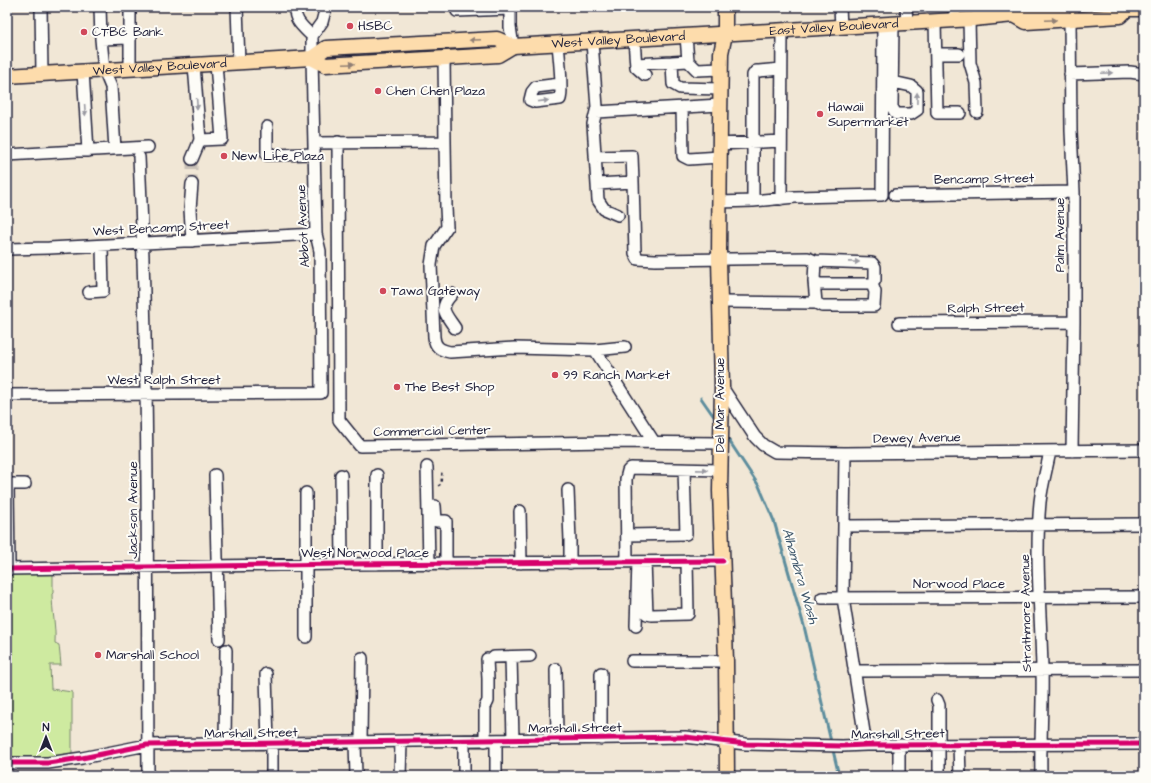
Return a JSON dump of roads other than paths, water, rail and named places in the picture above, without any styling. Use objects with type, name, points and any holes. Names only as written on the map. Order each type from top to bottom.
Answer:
[{"type":"main road","name":"Del Mar Avenue","points":[[725,7],[725,34],[721,53],[719,259],[722,387],[720,411],[720,467],[726,661],[727,776]]},
{"type":"main road","name":"East Valley Boulevard","points":[[725,34],[935,22],[955,14],[969,20],[1025,9],[1120,16],[1125,8],[1144,9]]},
{"type":"main road","name":"West Valley Boulevard","points":[[312,58],[326,48],[497,39],[513,46],[725,34]]},
{"type":"main road","name":"West Valley Boulevard","points":[[7,76],[312,58],[325,65],[498,55],[513,46]]},
{"type":"street","points":[[41,7],[42,74]]},
{"type":"street","points":[[100,7],[104,70],[111,87],[115,149]]},
{"type":"street","points":[[130,7],[130,69]]},
{"type":"street","points":[[237,7],[239,62]]},
{"type":"street","points":[[295,7],[298,23],[312,36],[322,22],[326,7]]},
{"type":"street","points":[[457,7],[457,11],[510,8],[510,27],[513,46]]},
{"type":"street","points":[[840,7],[841,27]]},
{"type":"street","points":[[719,202],[753,201],[795,197],[882,195],[894,24],[906,7]]},
{"type":"street","name":"Palm Avenue","points":[[1068,13],[1074,192],[1072,451]]},
{"type":"street","points":[[969,20],[970,63],[976,82],[977,112]]},
{"type":"street","points":[[935,22],[937,113],[960,113]]},
{"type":"street","points":[[892,82],[894,24]]},
{"type":"street","points":[[781,198],[782,30]]},
{"type":"street","name":"Abbot Avenue","points":[[312,36],[316,234],[320,251],[321,393]]},
{"type":"street","points":[[686,36],[688,61],[697,70],[721,69]]},
{"type":"street","points":[[101,39],[129,38]]},
{"type":"street","points":[[634,39],[636,66],[645,75]]},
{"type":"street","points":[[592,42],[597,107],[593,124],[598,200],[604,209],[618,215]]},
{"type":"street","points":[[558,44],[560,84]]},
{"type":"street","points":[[936,54],[959,54]]},
{"type":"street","points":[[444,58],[447,227],[434,246],[431,265],[435,343],[443,351],[450,352],[514,348],[595,350],[625,347]]},
{"type":"street","points":[[636,64],[688,61]]},
{"type":"street","points":[[672,62],[673,84],[680,88],[721,89]]},
{"type":"street","points":[[200,140],[222,139],[216,64]]},
{"type":"street","points":[[192,159],[200,140],[194,65]]},
{"type":"street","points":[[753,201],[753,75],[756,71],[781,69]]},
{"type":"street","points":[[83,71],[88,151]]},
{"type":"street","points":[[1070,74],[1130,72],[1144,74]]},
{"type":"street","points":[[596,112],[720,104]]},
{"type":"street","points":[[682,107],[683,156],[689,159],[753,143],[781,141]]},
{"type":"street","points":[[267,127],[267,155],[314,148],[338,142],[445,142]]},
{"type":"street","name":"Commercial Center","points":[[338,142],[339,420],[360,446],[610,442],[720,443]]},
{"type":"street","points":[[7,156],[148,147]]},
{"type":"street","name":"Jackson Avenue","points":[[139,156],[143,243],[146,394],[148,776]]},
{"type":"street","points":[[595,158],[632,156],[635,253],[638,259],[808,258],[815,261],[872,262],[875,267],[875,280],[872,284]]},
{"type":"street","points":[[597,184],[632,182]]},
{"type":"street","points":[[192,184],[190,209],[192,241]]},
{"type":"street","name":"Bencamp Street","points":[[895,195],[1074,192]]},
{"type":"street","name":"West Bencamp Street","points":[[7,248],[102,246],[316,234]]},
{"type":"street","points":[[89,292],[103,291],[102,246]]},
{"type":"street","points":[[815,261],[814,281],[816,303]]},
{"type":"street","points":[[814,281],[819,284],[872,284]]},
{"type":"street","points":[[720,302],[816,303],[822,306],[874,306],[876,292],[872,284]]},
{"type":"street","points":[[450,296],[444,304],[445,314],[458,326]]},
{"type":"street","name":"Ralph Street","points":[[899,323],[1074,322]]},
{"type":"street","points":[[595,350],[654,442]]},
{"type":"street","name":"Dewey Avenue","points":[[722,387],[755,437],[763,445],[775,452],[1144,450]]},
{"type":"street","name":"West Ralph Street","points":[[7,395],[321,393]]},
{"type":"street","name":"Strathmore Avenue","points":[[1041,776],[1040,744],[1042,671],[1039,597],[1039,525],[1043,484],[1050,451]]},
{"type":"street","points":[[845,452],[844,598],[866,745]]},
{"type":"street","points":[[427,467],[429,564]]},
{"type":"street","points":[[687,561],[688,614],[647,614],[637,562],[627,535],[626,479],[628,471],[631,468],[684,470],[720,467]]},
{"type":"street","points":[[627,535],[686,534],[684,470]]},
{"type":"street","points":[[215,475],[216,566],[219,639]]},
{"type":"street","points":[[341,475],[342,564]]},
{"type":"street","points":[[377,475],[377,564]]},
{"type":"street","points":[[8,568],[8,484],[25,484]]},
{"type":"street","points":[[435,488],[436,521],[446,521],[446,564]]},
{"type":"street","points":[[568,490],[570,563]]},
{"type":"street","points":[[306,493],[306,637]]},
{"type":"street","points":[[520,511],[521,563]]},
{"type":"street","points":[[844,526],[1144,524]]},
{"type":"street","name":"West Norwood Place","points":[[8,568],[723,561]]},
{"type":"street","points":[[636,626],[637,562]]},
{"type":"street","name":"Norwood Place","points":[[822,598],[1144,597]]},
{"type":"street","points":[[225,744],[226,650]]},
{"type":"street","points":[[485,741],[485,707],[488,701],[490,658],[530,656]]},
{"type":"street","points":[[511,657],[513,740]]},
{"type":"street","points":[[356,776],[362,658]]},
{"type":"street","points":[[632,661],[726,661]]},
{"type":"street","points":[[556,669],[557,739]]},
{"type":"street","points":[[854,671],[1144,670]]},
{"type":"street","points":[[601,672],[601,739]]},
{"type":"street","points":[[266,674],[272,776]]},
{"type":"street","points":[[937,700],[939,706],[939,776]]},
{"type":"street","name":"Marshall Street","points":[[7,763],[48,763],[147,745],[685,738],[699,738],[726,742],[814,746],[1144,744]]},
{"type":"street","points":[[496,740],[496,776]]},
{"type":"street","points":[[464,741],[464,776]]},
{"type":"street","points":[[400,776],[401,742]]},
{"type":"street","points":[[899,745],[899,776]]},
{"type":"street","points":[[959,745],[960,776]]},
{"type":"waterway","name":"Alhambra Wash","points":[[701,398],[717,421]]},
{"type":"waterway","name":"Alhambra Wash","points":[[726,436],[759,486],[774,521],[804,626],[839,776]]},
{"type":"tunnel","points":[[192,159],[192,184]]},
{"type":"place","name":"HSBC","points":[[350,26]]},
{"type":"place","name":"CTBC Bank","points":[[84,32]]},
{"type":"place","name":"Chen Chen Plaza","points":[[378,91]]},
{"type":"place","name":"Hawaii Supermarket","points":[[820,114]]},
{"type":"place","name":"New Life Plaza","points":[[224,156]]},
{"type":"place","name":"Tawa Gateway","points":[[383,291]]},
{"type":"place","name":"99 Ranch Market","points":[[555,375]]},
{"type":"place","name":"The Best Shop","points":[[397,387]]},
{"type":"place","name":"Marshall School","points":[[98,655]]}]
